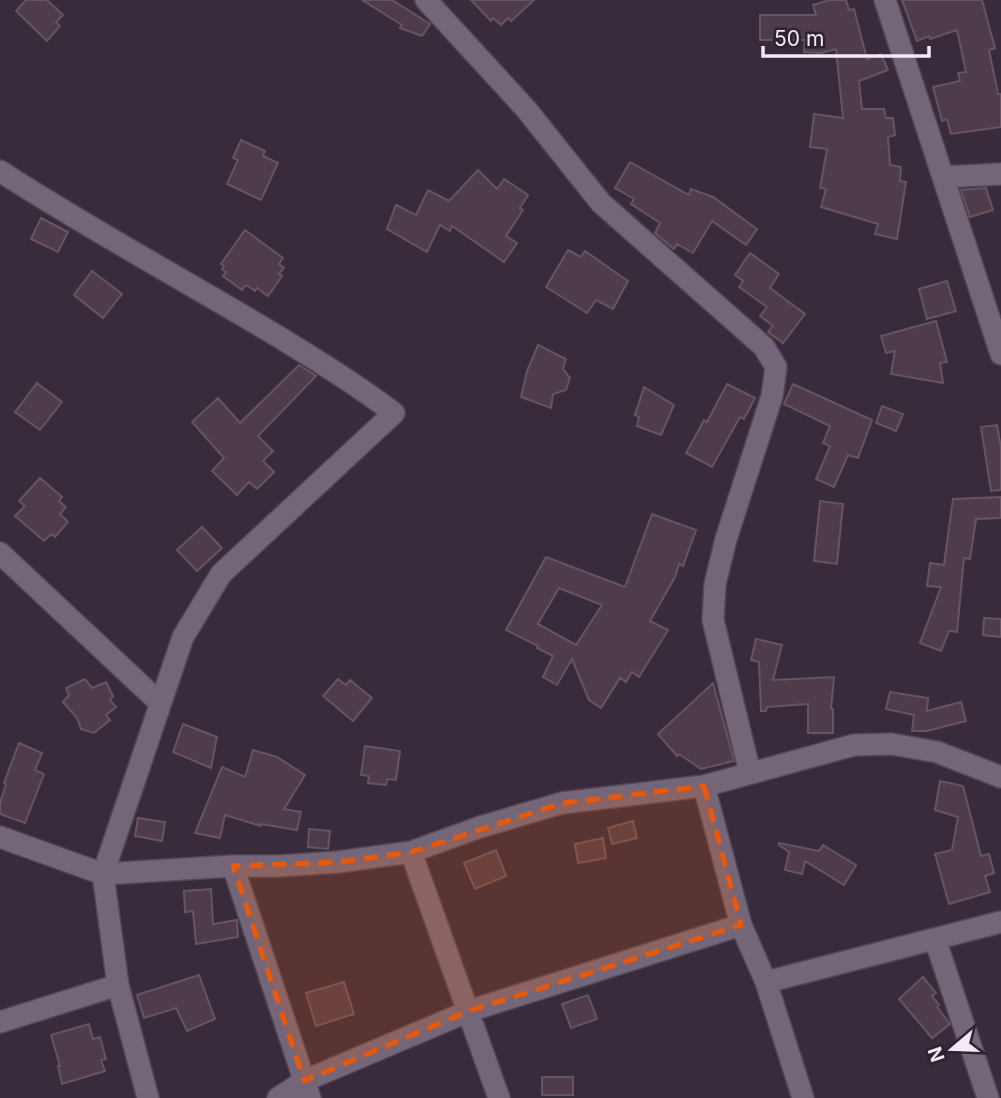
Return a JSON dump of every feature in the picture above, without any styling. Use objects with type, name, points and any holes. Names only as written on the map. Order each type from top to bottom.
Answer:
[{"type":"street","points":[[426,0],[526,109],[601,203],[764,347],[776,367],[772,396],[726,538],[715,584],[713,620],[750,774]]},
{"type":"street","points":[[885,0],[1001,354]]},
{"type":"street","points":[[0,171],[60,211],[308,355],[363,389],[394,413],[221,574],[183,637],[103,874],[118,985],[148,1098]]},
{"type":"street","points":[[943,177],[1001,174]]},
{"type":"street","points":[[0,553],[160,703]]},
{"type":"street","points":[[0,837],[103,874],[338,862],[411,852],[480,827],[562,803],[704,786],[854,745],[891,744],[937,752],[1001,777]]},
{"type":"street","points":[[704,786],[741,925],[766,982],[803,1098]]},
{"type":"street","points":[[411,852],[499,1098]]},
{"type":"street","points":[[233,866],[307,1089]]},
{"type":"street","points":[[766,982],[1001,922]]},
{"type":"street","points":[[278,1098],[307,1089],[469,1011],[741,925]]},
{"type":"street","points":[[935,939],[988,1098]]},
{"type":"street","points":[[0,1022],[118,985]]},
{"type":"highlighted area","points":[[704,786],[741,925],[469,1011],[304,1081],[233,866],[338,862],[411,852],[562,803]]},
{"type":"building","points":[[26,0],[47,0],[63,15],[56,22],[60,26],[47,41],[16,11]]},
{"type":"building","points":[[362,0],[392,0],[430,24],[422,36],[400,28],[402,25]]},
{"type":"building","points":[[471,0],[534,0],[511,21],[508,18],[501,25],[493,18],[491,21]]},
{"type":"building","points":[[830,0],[846,0],[849,10],[854,9],[867,59],[881,54],[888,70],[859,81],[862,109],[884,109],[886,118],[893,118],[895,135],[888,137],[890,165],[901,167],[900,181],[906,182],[897,239],[875,234],[878,224],[821,207],[826,189],[820,188],[827,149],[810,147],[814,114],[843,118],[836,49],[821,53],[804,52],[805,40],[760,40],[760,15],[816,15],[813,5]]},
{"type":"building","points":[[902,0],[982,0],[995,48],[989,50],[998,94],[1001,94],[1001,127],[951,134],[947,119],[942,121],[933,87],[960,81],[958,73],[966,72],[957,30],[917,41]]},
{"type":"building","points":[[241,140],[265,151],[263,156],[278,163],[261,200],[227,184],[238,160],[233,158]]},
{"type":"building","points":[[630,162],[689,195],[691,189],[713,197],[757,229],[746,245],[712,221],[693,253],[677,244],[674,249],[655,233],[660,223],[631,204],[634,199],[615,188]]},
{"type":"building","points":[[478,170],[497,189],[504,179],[528,195],[520,208],[523,210],[506,236],[517,243],[504,262],[452,226],[450,231],[440,225],[427,252],[387,229],[396,205],[416,215],[428,190],[449,201]]},
{"type":"building","points":[[986,188],[993,210],[970,217],[961,190]]},
{"type":"building","points":[[41,218],[68,232],[58,252],[31,239]]},
{"type":"building","points":[[245,230],[283,258],[279,264],[284,268],[279,274],[282,276],[268,296],[257,288],[255,291],[246,285],[242,290],[223,276],[226,272],[221,264]]},
{"type":"building","points":[[568,250],[581,257],[585,251],[628,281],[613,309],[596,300],[587,313],[546,287]]},
{"type":"building","points":[[750,253],[779,274],[770,288],[805,314],[783,343],[768,332],[773,326],[760,316],[767,307],[739,287],[743,281],[735,275]]},
{"type":"building","points":[[92,271],[122,294],[103,318],[74,295]]},
{"type":"building","points":[[947,281],[956,311],[927,319],[919,289]]},
{"type":"building","points":[[936,321],[947,362],[940,363],[943,383],[891,374],[895,351],[886,353],[881,336]]},
{"type":"building","points":[[538,345],[566,359],[563,369],[570,378],[566,390],[553,394],[551,408],[521,397],[527,371]]},
{"type":"building","points":[[299,365],[316,376],[258,436],[273,451],[263,461],[274,472],[257,489],[249,482],[237,495],[212,471],[224,458],[192,422],[218,398],[240,423]]},
{"type":"building","points":[[37,383],[62,402],[40,430],[15,412]]},
{"type":"building","points":[[727,384],[755,398],[744,419],[740,417],[712,467],[686,453],[704,420],[707,422]]},
{"type":"building","points":[[793,384],[872,420],[858,458],[848,455],[834,487],[816,479],[830,446],[823,443],[830,426],[784,404]]},
{"type":"building","points":[[644,387],[674,405],[661,435],[637,426],[639,417],[635,415]]},
{"type":"building","points":[[882,406],[903,414],[896,431],[876,423]]},
{"type":"building","points":[[997,425],[1001,448],[1001,490],[991,491],[981,427]]},
{"type":"building","points":[[40,478],[62,497],[59,501],[66,507],[60,514],[68,522],[55,537],[51,534],[44,541],[15,516],[25,506],[19,501]]},
{"type":"building","points":[[1001,497],[1001,518],[976,519],[970,559],[964,558],[957,632],[949,631],[941,651],[920,643],[941,587],[927,586],[930,563],[944,565],[953,499]]},
{"type":"building","points":[[820,501],[843,504],[837,564],[814,561]]},
{"type":"building","points":[[652,514],[696,530],[683,566],[679,564],[675,577],[650,621],[668,630],[639,677],[632,672],[626,682],[620,678],[601,708],[589,700],[572,659],[557,685],[543,677],[553,656],[506,630],[546,557],[625,587]],"holes":[[[559,588],[602,605],[576,645],[538,624]]]},
{"type":"building","points":[[202,527],[222,548],[197,571],[177,550]]},
{"type":"building","points":[[984,618],[1001,619],[1001,637],[983,635]]},
{"type":"building","points":[[756,639],[782,645],[773,680],[834,677],[831,709],[833,733],[808,733],[808,704],[767,707],[766,711],[761,711],[759,662],[751,660]]},
{"type":"building","points":[[85,679],[92,688],[106,682],[113,696],[110,700],[116,707],[106,715],[110,720],[94,733],[81,729],[77,718],[63,702],[69,695],[66,688]]},
{"type":"building","points":[[338,679],[346,685],[350,680],[372,698],[353,721],[323,696]]},
{"type":"building","points":[[713,683],[734,761],[701,769],[679,754],[677,756],[658,734]]},
{"type":"building","points":[[890,692],[928,698],[927,711],[961,702],[966,721],[927,731],[912,731],[914,715],[886,709]]},
{"type":"building","points":[[183,724],[217,737],[211,768],[173,752]]},
{"type":"building","points":[[19,743],[42,753],[35,770],[44,774],[25,823],[0,814],[0,803],[6,784],[4,783]]},
{"type":"building","points":[[365,746],[400,751],[396,780],[387,779],[386,785],[368,783],[369,776],[361,775]]},
{"type":"building","points":[[253,750],[277,757],[305,775],[284,809],[301,812],[297,830],[261,826],[225,815],[220,838],[195,833],[222,767],[245,777]]},
{"type":"building","points":[[940,781],[963,786],[981,856],[989,854],[994,873],[985,876],[990,892],[949,904],[935,854],[952,850],[958,817],[935,810]]},
{"type":"building","points":[[138,818],[165,822],[162,841],[135,836]]},
{"type":"building","points":[[633,821],[637,838],[612,844],[608,828]]},
{"type":"building","points":[[309,829],[330,831],[328,849],[308,847]]},
{"type":"building","points":[[603,838],[606,858],[578,863],[575,844]]},
{"type":"building","points":[[779,843],[819,851],[823,845],[856,865],[844,885],[805,861],[802,874],[785,870],[789,852]]},
{"type":"building","points":[[496,850],[506,876],[475,889],[464,863]]},
{"type":"building","points":[[211,889],[213,924],[237,920],[238,937],[196,944],[193,911],[185,912],[184,891]]},
{"type":"building","points":[[199,975],[215,1019],[187,1031],[176,1008],[144,1018],[137,995]]},
{"type":"building","points":[[923,977],[936,993],[932,996],[950,1024],[932,1038],[899,999]]},
{"type":"building","points":[[344,982],[354,1014],[316,1026],[306,993]]},
{"type":"building","points":[[588,995],[597,1019],[571,1028],[562,1004]]},
{"type":"building","points":[[89,1024],[93,1039],[100,1037],[106,1059],[101,1060],[105,1071],[62,1084],[51,1035]]},
{"type":"building","points":[[542,1077],[573,1077],[573,1095],[542,1095]]}]
